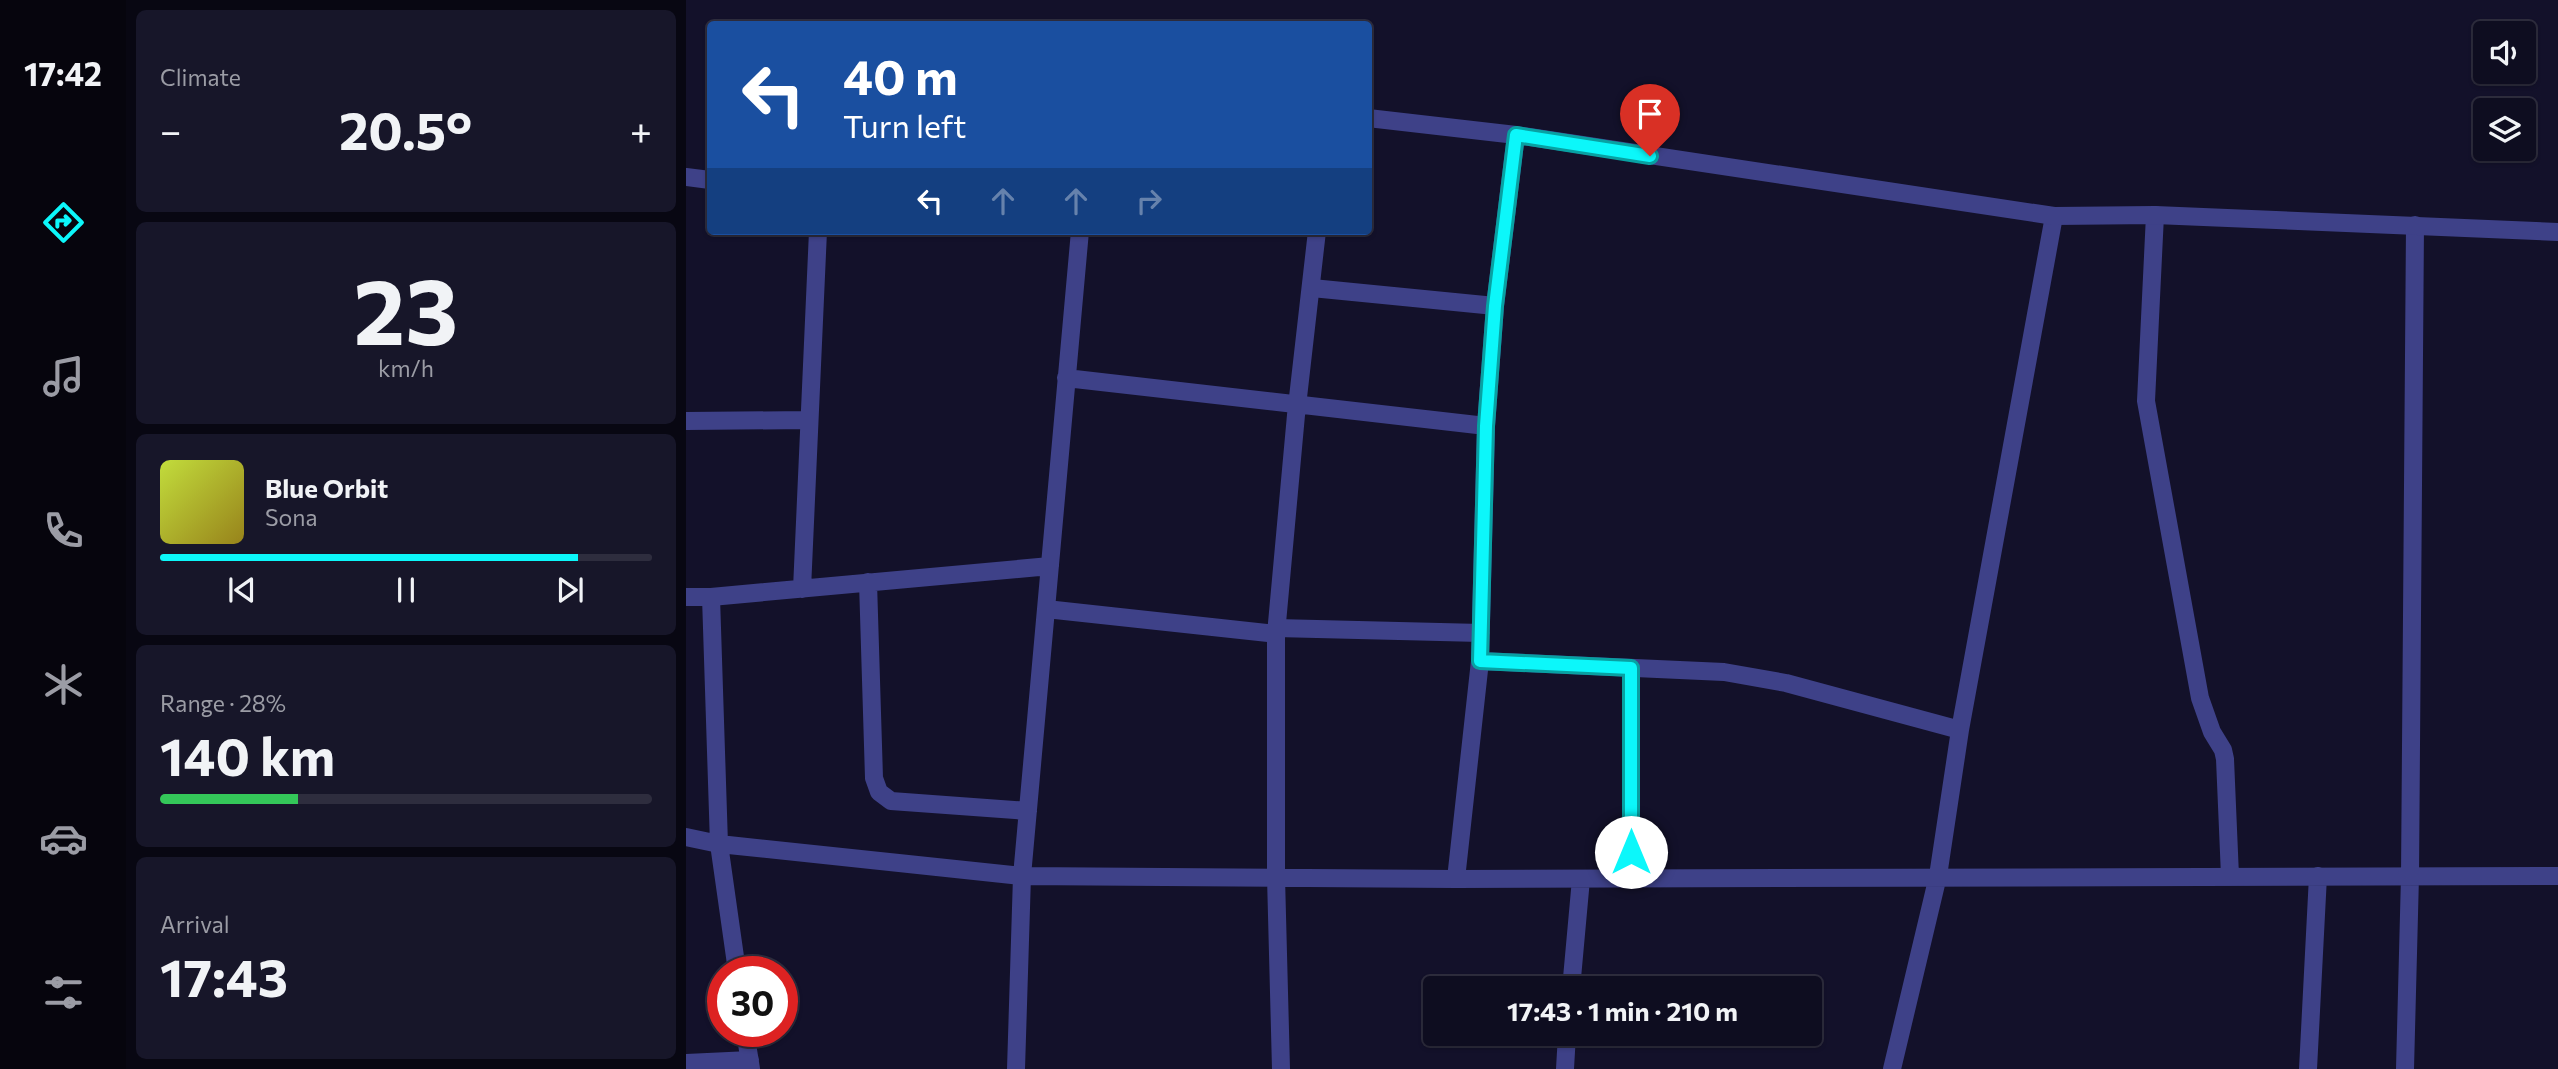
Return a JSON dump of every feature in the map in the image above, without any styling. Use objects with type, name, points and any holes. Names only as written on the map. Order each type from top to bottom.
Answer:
[{"type":"street","points":[[1372,118],[1516,135],[2054,216],[2155,215],[2558,232]]},
{"type":"street","points":[[1456,879],[1480,661],[1486,426],[1495,306],[1516,135]]},
{"type":"street","points":[[686,177],[707,180]]},
{"type":"street","points":[[2155,215],[2146,401],[2200,698],[2211,732],[2223,750],[2225,759],[2230,876]]},
{"type":"street","points":[[1892,1069],[1938,876],[1960,730],[2054,216]]},
{"type":"street","points":[[2405,1069],[2410,876],[2415,225]]},
{"type":"street","points":[[802,589],[818,235]]},
{"type":"street","points":[[1016,1069],[1022,876],[1080,235]]},
{"type":"street","points":[[1281,1069],[1276,877],[1276,631],[1297,403],[1317,235]]},
{"type":"street","points":[[1312,288],[1495,306]]},
{"type":"street","points":[[1066,378],[1486,426]]},
{"type":"street","points":[[686,421],[808,420]]},
{"type":"street","points":[[686,597],[711,597],[1050,566]]},
{"type":"street","points":[[868,582],[874,778],[879,792],[891,802],[1028,811]]},
{"type":"street","points":[[711,597],[719,844],[735,956]]},
{"type":"street","points":[[1046,609],[1276,631],[1481,633]]},
{"type":"street","points":[[1480,661],[1724,672],[1786,683],[1960,730]]},
{"type":"street","points":[[1631,668],[1631,878]]},
{"type":"street","points":[[686,837],[719,844],[1022,876],[1456,879],[2558,876]]},
{"type":"street","points":[[2308,1069],[2318,876]]},
{"type":"street","points":[[1572,976],[1581,878]]},
{"type":"street","points":[[1564,1069],[1566,1046]]},
{"type":"street","points":[[686,1063],[750,1065],[748,1047]]},
{"type":"route","points":[[1631,852],[1631,668],[1480,661],[1486,426],[1495,306],[1516,135],[1650,156]]}]
